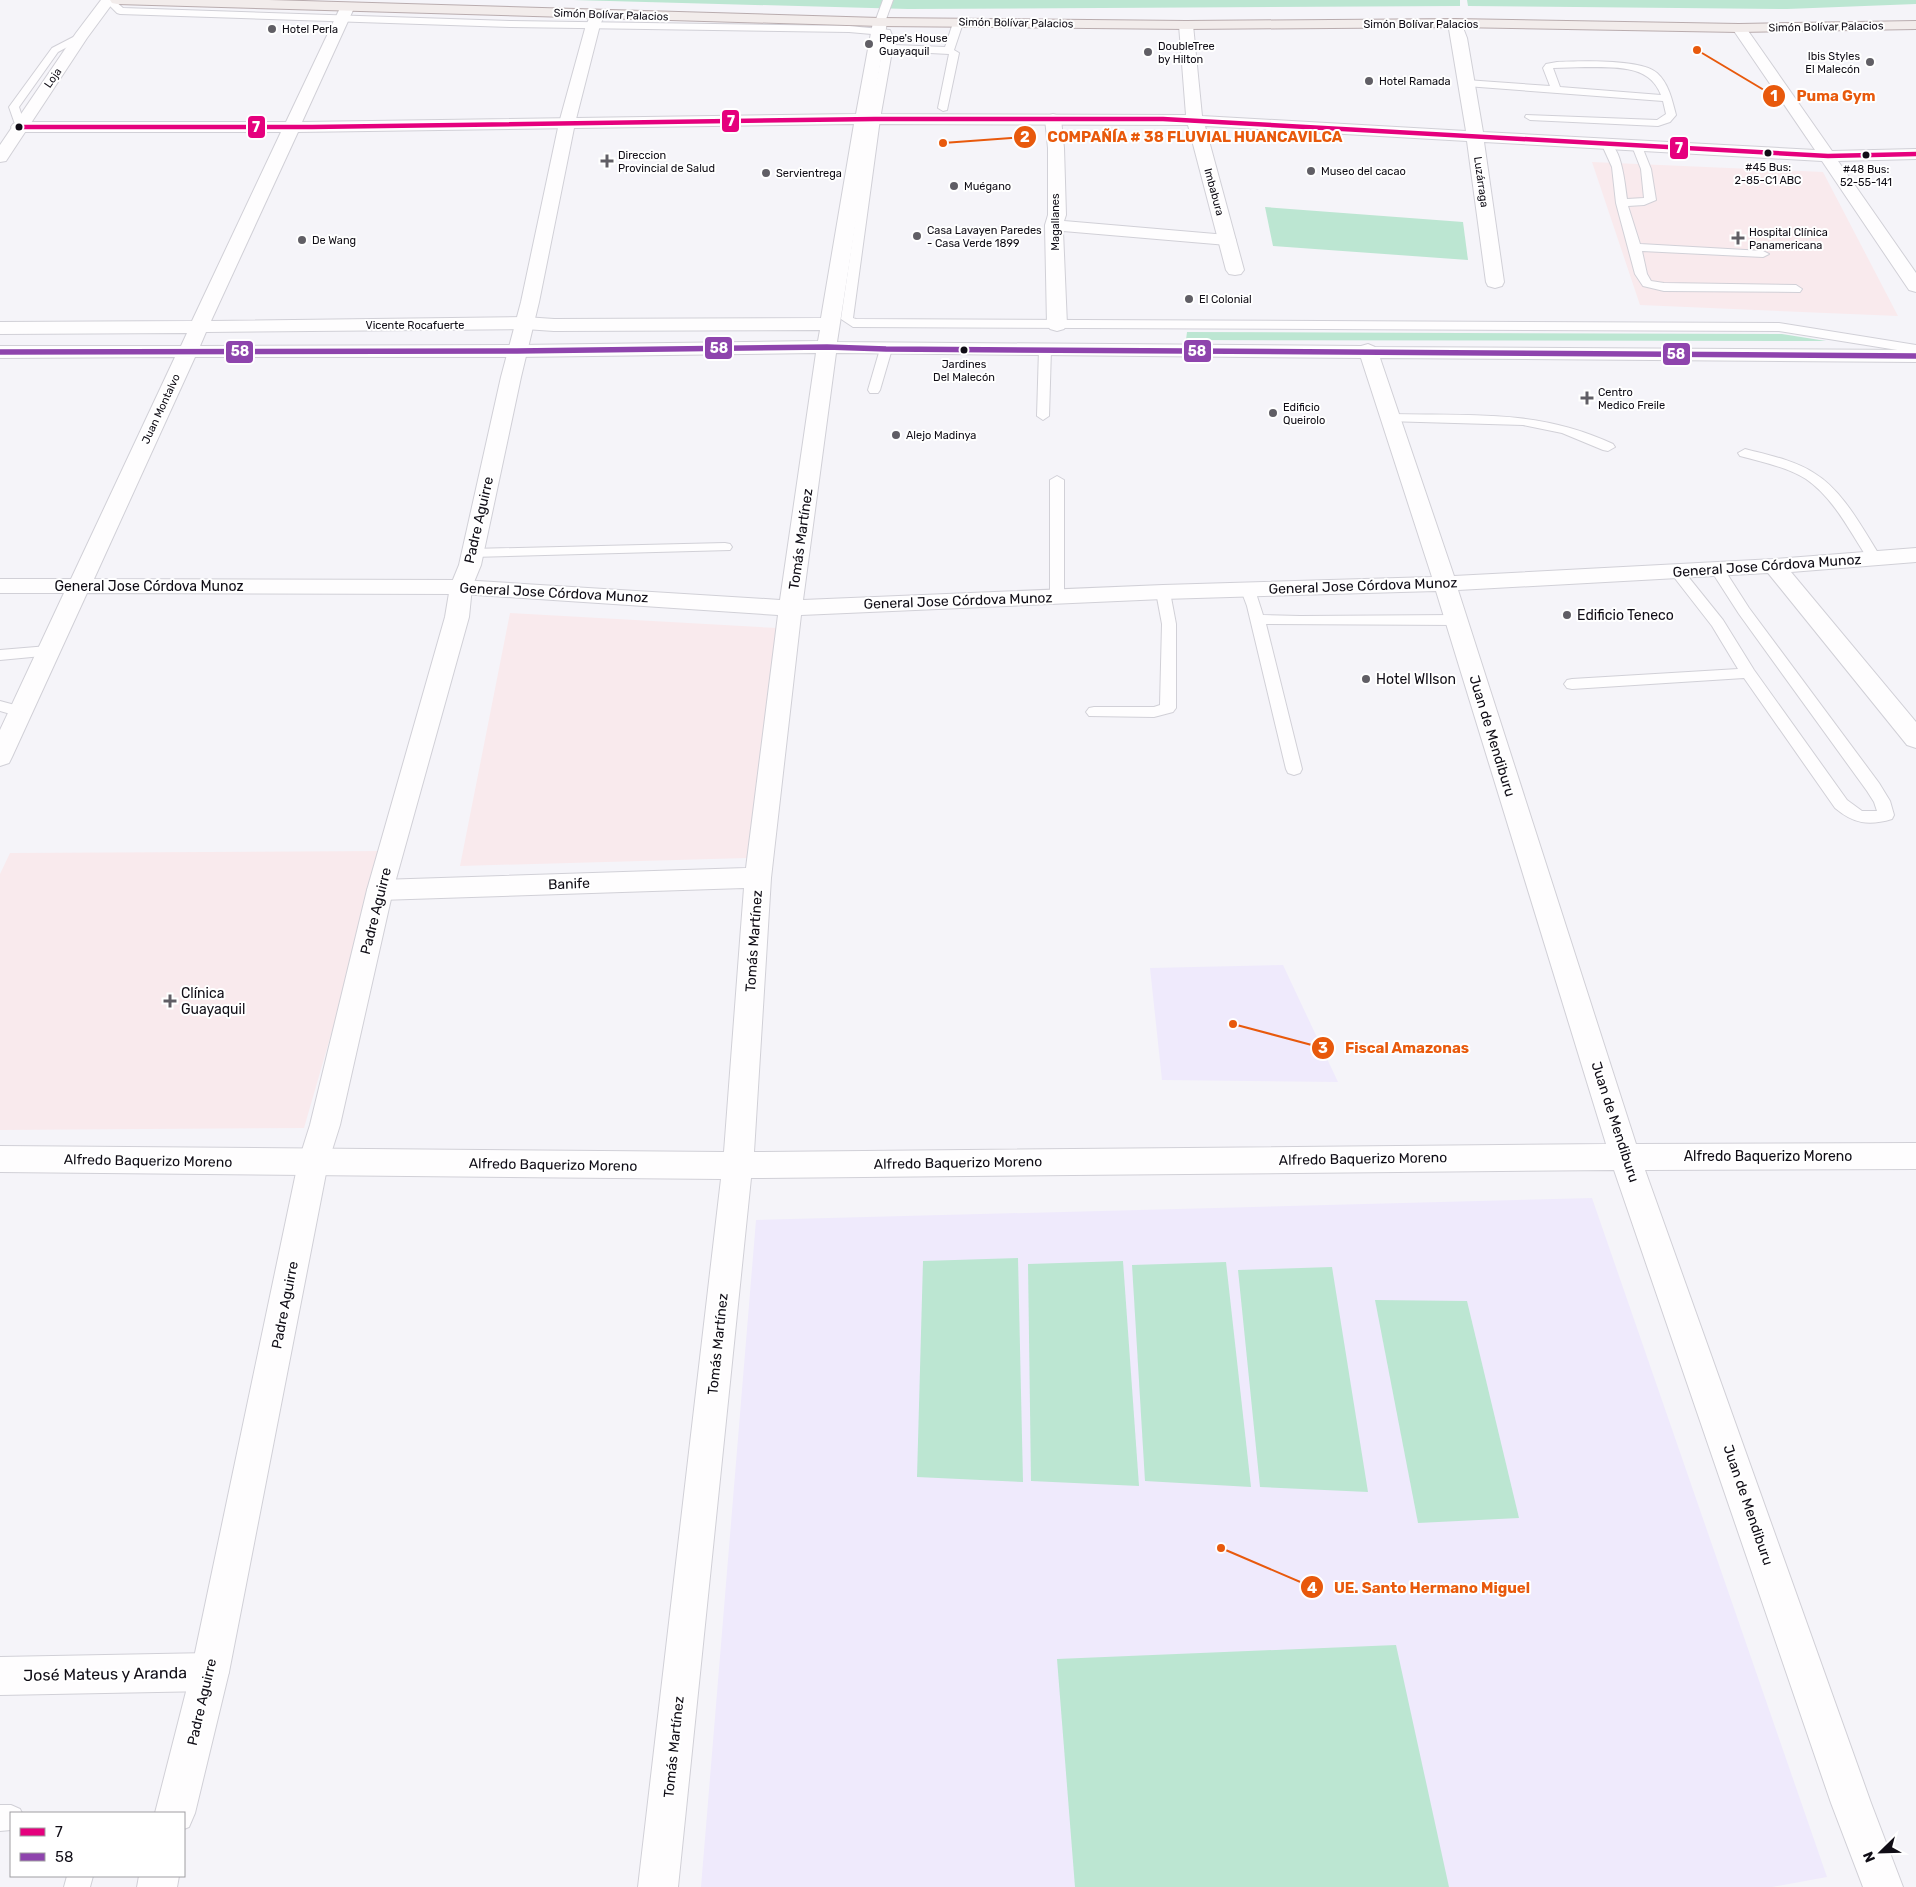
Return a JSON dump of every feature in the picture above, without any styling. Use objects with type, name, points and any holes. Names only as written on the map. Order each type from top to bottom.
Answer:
[{"type":"main road","name":"Simón Bolívar Palacios","points":[[117,0],[343,13],[879,26],[958,23],[1186,25],[1455,23],[1739,28],[1916,25]]},
{"type":"street","name":"Loja","points":[[0,157],[81,36],[109,0]]},
{"type":"street","name":"Juan Montalvo","points":[[0,757],[343,13]]},
{"type":"street","name":"Padre Aguirre","points":[[175,1812],[210,1672],[313,1163],[325,1126],[380,890],[457,618],[461,588],[470,565],[525,322],[567,123],[596,20]]},
{"type":"street","name":"Luzárraga","points":[[1455,23],[1475,137],[1495,282]]},
{"type":"street","name":"Imbabura","points":[[1186,25],[1195,119],[1235,270]]},
{"type":"street","name":"Tomás Martínez","points":[[658,1887],[742,1125],[758,878],[790,608],[828,335],[869,119],[879,26]]},
{"type":"street","points":[[1739,28],[1916,286]]},
{"type":"street","points":[[19,126],[291,127],[869,119],[1195,119],[1607,145],[1828,156],[1916,154]]},
{"type":"street","name":"Magallanes","points":[[1053,119],[1056,148],[1057,215],[1054,225],[1057,325]]},
{"type":"street","points":[[1054,225],[1227,240]]},
{"type":"street","name":"Vicente Rocafuerte","points":[[0,328],[525,322],[554,325],[828,335],[886,349],[1368,350],[1916,356]]},
{"type":"street","name":"Vicente Rocafuerte","points":[[0,352],[517,352],[828,335]]},
{"type":"street","name":"Juan de Mendiburu","points":[[1368,350],[1456,620],[1625,1157],[1848,1794],[1883,1887]]},
{"type":"street","name":"General Jose Córdova Munoz","points":[[0,586],[461,588],[790,608],[1163,592],[1444,584],[1717,570],[1916,555]]},
{"type":"street","points":[[1774,566],[1916,739]]},
{"type":"street","name":"Banife","points":[[380,890],[758,878]]},
{"type":"street","name":"Alfredo Baquerizo Moreno","points":[[0,1159],[737,1165],[1916,1156]]},
{"type":"street","name":"José Mateus y Aranda","points":[[0,1676],[210,1672]]},
{"type":"lane","points":[[109,0],[120,11],[343,13]]},
{"type":"lane","name":"Tomás Martínez","points":[[879,26],[888,0]]},
{"type":"lane","points":[[949,50],[958,23]]},
{"type":"lane","points":[[879,26],[887,32],[889,40],[869,119],[847,319],[853,323],[1779,327],[1916,349]]},
{"type":"lane","points":[[887,48],[949,50],[954,53],[943,108]]},
{"type":"lane","points":[[1530,117],[1658,122],[1666,120],[1671,115],[1665,90],[1650,71],[1625,66],[1549,66],[1548,68],[1556,89]]},
{"type":"lane","points":[[1466,82],[1667,98]]},
{"type":"lane","points":[[1607,145],[1617,167],[1622,203],[1641,274],[1647,284],[1664,287],[1796,289]]},
{"type":"lane","points":[[1622,203],[1650,200],[1646,169],[1637,146]]},
{"type":"lane","points":[[1635,247],[1763,254]]},
{"type":"lane","points":[[874,390],[886,349]]},
{"type":"lane","points":[[1043,416],[1045,349]]},
{"type":"lane","points":[[1390,418],[1544,423],[1577,432],[1608,447]]},
{"type":"lane","points":[[1745,453],[1773,461],[1810,476],[1832,497],[1875,558]]},
{"type":"lane","points":[[1057,480],[1057,596]]},
{"type":"lane","points":[[472,553],[725,547]]},
{"type":"lane","points":[[1677,572],[1718,623],[1748,673],[1840,804],[1855,817],[1870,819],[1886,815],[1882,801],[1873,787],[1744,611],[1717,570]]},
{"type":"lane","points":[[1248,590],[1294,769]]},
{"type":"lane","points":[[1094,712],[1154,712],[1168,708],[1169,624],[1163,592]]},
{"type":"lane","points":[[1257,619],[1300,621],[1456,620]]},
{"type":"lane","points":[[0,655],[48,651]]},
{"type":"lane","points":[[1572,684],[1748,673]]},
{"type":"lane","points":[[0,706],[21,712]]},
{"type":"shaded area","name":"Hospital Clínica Panamericana","points":[[1592,162],[1823,172],[1898,316],[1640,305]]},
{"type":"shaded area","points":[[510,613],[777,628],[747,858],[460,866]]},
{"type":"shaded area","name":"Clínica Guayaquil","points":[[384,851],[304,1128],[0,1130],[0,874],[10,853]]},
{"type":"shaded area","points":[[1283,965],[1338,1082],[1162,1080],[1150,968]]},
{"type":"shaded area","points":[[1592,1198],[1827,1877],[1772,1887],[701,1887],[756,1220]]},
{"type":"green space","points":[[573,0],[1460,0],[1460,6],[908,9]]},
{"type":"green space","points":[[1467,0],[1916,0],[1916,4],[1787,9],[1468,6]]},
{"type":"green space","points":[[1265,207],[1463,222],[1468,260],[1273,246]]},
{"type":"green space","points":[[1187,332],[1782,334],[1826,341],[1186,340]]},
{"type":"green space","points":[[1018,1258],[1023,1482],[917,1477],[923,1261]]},
{"type":"green space","points":[[1123,1261],[1139,1486],[1031,1481],[1028,1264]]},
{"type":"green space","points":[[1226,1262],[1251,1487],[1145,1481],[1132,1265]]},
{"type":"green space","points":[[1332,1267],[1368,1492],[1260,1487],[1238,1270]]},
{"type":"green space","points":[[1375,1300],[1467,1301],[1519,1518],[1418,1523]]},
{"type":"green space","points":[[1396,1645],[1449,1887],[1075,1887],[1057,1659]]},
{"type":"transit line","name":"7","points":[[19,127],[312,127],[875,119],[1163,119],[1828,156],[1916,154]]},
{"type":"transit line","name":"58","points":[[0,352],[517,351],[827,347],[886,349],[1916,356]]},
{"type":"place","name":"Hotel Perla","points":[[272,29]]},
{"type":"place","name":"Pepe's House Guayaquil","points":[[869,44]]},
{"type":"place","name":"Puma Gym","points":[[1697,50]]},
{"type":"place","name":"DoubleTree by Hilton","points":[[1148,52]]},
{"type":"place","name":"Ibis Styles El Malecón","points":[[1870,62]]},
{"type":"place","name":"Hotel Ramada","points":[[1369,81]]},
{"type":"place","name":"COMPAÑÍA # 38 FLUVIAL HUANCAVILCA","points":[[943,143]]},
{"type":"place","name":"#45 Bus: 2-85-C1 ABC","points":[[1768,153]]},
{"type":"place","name":"#48 Bus: 52-55-141","points":[[1866,155]]},
{"type":"place","name":"Direccion Provincial de Salud","points":[[607,161]]},
{"type":"place","name":"Museo del cacao","points":[[1311,171]]},
{"type":"place","name":"Servientrega","points":[[766,173]]},
{"type":"place","name":"Muégano","points":[[954,186]]},
{"type":"place","name":"Casa Lavayen Paredes - Casa Verde 1899","points":[[917,236]]},
{"type":"place","name":"Hospital Clínica Panamericana","points":[[1738,238]]},
{"type":"place","name":"De Wang","points":[[302,240]]},
{"type":"place","name":"El Colonial","points":[[1189,299]]},
{"type":"place","name":"Jardines Del Malecón","points":[[964,350]]},
{"type":"place","name":"Centro Medico Freile","points":[[1587,398]]},
{"type":"place","name":"Edificio Queirolo","points":[[1273,413]]},
{"type":"place","name":"Alejo Madinya","points":[[896,435]]},
{"type":"place","name":"Edificio Teneco","points":[[1567,615]]},
{"type":"place","name":"Hotel WIlson","points":[[1366,679]]},
{"type":"place","name":"Clínica Guayaquil","points":[[170,1001]]},
{"type":"place","name":"Fiscal Amazonas","points":[[1233,1024]]},
{"type":"place","name":"UE. Santo Hermano Miguel","points":[[1221,1548]]}]
